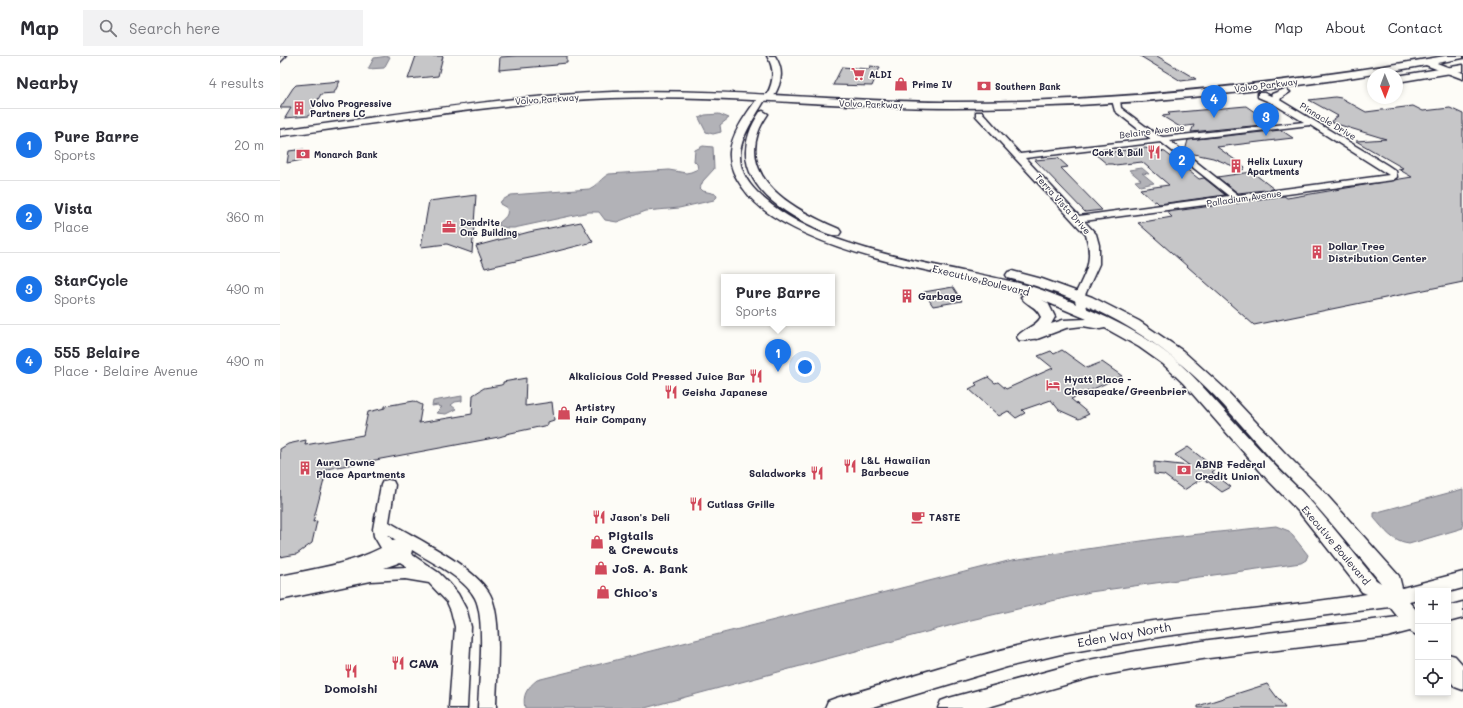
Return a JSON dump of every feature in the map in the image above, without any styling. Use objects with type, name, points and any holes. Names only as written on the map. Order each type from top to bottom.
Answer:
[{"type":"main road","name":"Volvo Parkway","points":[[280,142],[468,115],[547,107],[649,103],[766,101],[880,113],[979,114],[1117,104],[1333,76],[1462,56]]},
{"type":"main road","points":[[1403,78],[1463,68]]},
{"type":"main road","points":[[1261,95],[1257,90],[1261,88],[1324,80],[1333,76]]},
{"type":"main road","name":"Volvo Parkway","points":[[280,133],[475,106],[559,98],[667,95],[766,101],[951,106],[1117,104],[1130,108],[1345,85]]},
{"type":"main road","points":[[1275,101],[1276,96],[1285,92]]},
{"type":"street","points":[[280,60],[282,56]]},
{"type":"street","name":"Executive Boulevard","points":[[771,56],[775,62],[778,72],[776,84],[766,101],[740,134],[736,146],[735,159],[739,172],[746,186],[766,206],[806,231],[848,247],[879,256],[1021,288],[1120,316],[1174,351],[1218,390],[1287,466],[1316,494],[1392,582],[1394,598]]},
{"type":"street","points":[[1426,62],[1463,76]]},
{"type":"street","points":[[1448,71],[1463,80]]},
{"type":"street","name":"Pinnacle Drive","points":[[1261,95],[1275,101],[1384,167]]},
{"type":"street","name":"Executive Boulevard","points":[[766,101],[752,135],[750,157],[754,170],[762,183],[774,197],[809,220],[834,232],[863,242],[1016,276],[1081,304],[1157,353],[1188,380],[1274,476],[1305,507],[1369,586],[1394,598]]},
{"type":"street","points":[[1117,104],[1154,138],[1163,140],[1238,199]]},
{"type":"street","points":[[1130,108],[1165,136],[1163,140]]},
{"type":"street","name":"Terra Vista Drive","points":[[979,114],[1079,219],[1093,237],[1094,257],[1081,304]]},
{"type":"street","name":"Belaire Avenue","points":[[1020,156],[1311,123]]},
{"type":"street","name":"Palladium Avenue","points":[[1079,219],[1238,199],[1393,177],[1393,173],[1384,167]]},
{"type":"street","points":[[982,279],[1032,299],[1046,310],[1048,315],[1046,322],[1039,329],[1024,337],[1036,335],[1063,324],[1076,322],[1117,328]]},
{"type":"street","points":[[388,485],[381,524],[381,536],[385,543],[403,547],[463,574],[482,595],[488,615],[489,630],[487,708]]},
{"type":"street","points":[[403,547],[434,577],[454,600],[462,616],[463,627],[458,708]]},
{"type":"street","points":[[280,582],[360,564],[403,547]]},
{"type":"street","points":[[280,593],[303,583],[377,566],[403,547]]},
{"type":"street","points":[[280,593],[371,575],[405,573],[434,577]]},
{"type":"street","points":[[1434,588],[1463,580]]},
{"type":"street","name":"Eden Way North","points":[[836,708],[1007,658],[1083,641],[1165,627],[1394,598],[1415,593]]},
{"type":"street","points":[[1394,598],[1415,621]]},
{"type":"street","points":[[1451,613],[1463,610]]},
{"type":"street","points":[[949,708],[1089,670],[1137,660],[1209,649],[1415,623]]},
{"type":"street","points":[[1451,666],[1463,680]]},
{"type":"shaded area","points":[[390,57],[384,68],[368,69],[374,58]]},
{"type":"shaded area","points":[[719,114],[729,118],[720,125],[721,132],[713,134],[706,132],[699,118],[705,115]]},
{"type":"shaded area","points":[[703,146],[713,147],[714,169],[703,181],[700,188],[703,191],[716,194],[717,197],[714,200],[679,208],[646,211],[617,222],[605,220],[599,212],[589,212],[514,228],[499,226],[499,223],[506,217],[507,213],[507,208],[500,204],[501,201],[511,195],[589,189],[609,174],[669,170],[686,173],[691,172],[698,169],[697,164],[694,161],[695,150]]},
{"type":"shaded area","points":[[1142,168],[1149,174],[1142,173],[1154,183],[1140,186],[1135,181],[1141,180],[1129,170]]},
{"type":"shaded area","points":[[462,396],[462,401],[455,402],[451,405],[456,409],[446,414],[436,413],[442,407],[439,407],[438,405],[432,406],[433,401]]},
{"type":"shaded area","points":[[1463,489],[1463,528],[1409,544],[1393,538],[1374,518],[1374,513]]},
{"type":"shaded area","points":[[1276,526],[1289,531],[1308,555],[1306,560],[1301,563],[1090,592],[971,620],[645,708],[525,708],[524,699],[526,692],[537,680],[1012,560],[1162,538]]},
{"type":"building","points":[[416,56],[443,56],[438,76],[408,79]]},
{"type":"building","points":[[567,56],[567,63],[499,70],[500,57]]},
{"type":"building","points":[[1140,56],[1157,56],[1196,79],[1181,81]]},
{"type":"building","name":"ALDI","points":[[870,66],[880,67],[872,86],[833,85],[842,67],[869,69]]},
{"type":"building","points":[[340,81],[334,93],[321,94],[309,116],[285,118],[291,108],[280,108],[296,85]]},
{"type":"building","name":"Dollar Tree Distribution Center","points":[[1335,97],[1341,98],[1366,112],[1413,106],[1423,111],[1450,108],[1463,114],[1463,282],[1254,325],[1138,223],[1172,217],[1167,212],[1284,196],[1287,198],[1412,177],[1398,169],[1403,168],[1356,141],[1386,139],[1330,122],[1338,116],[1309,100]]},
{"type":"building","points":[[1246,106],[1272,124],[1191,132],[1194,125],[1180,127],[1162,116],[1170,115],[1168,113]]},
{"type":"building","name":"Helix Luxury Apartments","points":[[1281,130],[1293,138],[1217,147],[1245,167],[1243,170],[1213,158],[1194,154],[1189,155],[1185,151],[1188,140]]},
{"type":"building","points":[[1145,148],[1165,152],[1199,179],[1204,178],[1225,195],[1159,204],[1156,201],[1154,202],[1140,189],[1169,185],[1142,162],[1115,165],[1107,164],[1095,154]]},
{"type":"building","points":[[304,149],[302,160],[287,163],[289,151]]},
{"type":"building","points":[[1058,158],[1068,167],[1061,168],[1102,210],[1085,212],[1035,160]]},
{"type":"building","points":[[1252,172],[1274,189],[1238,193],[1217,177]]},
{"type":"building","points":[[476,195],[472,253],[447,244],[421,247],[429,201]]},
{"type":"building","points":[[581,222],[593,242],[534,257],[485,268],[476,246],[529,232]]},
{"type":"building","points":[[953,287],[962,301],[933,306],[924,292]]},
{"type":"building","name":"Hyatt Place - Chesapeake/Greenbrier","points":[[1062,350],[1087,368],[1102,362],[1122,376],[1071,399],[1089,414],[1079,419],[1059,410],[1051,400],[1022,410],[1025,413],[1016,418],[1008,411],[999,416],[969,389],[977,385],[975,383],[988,377],[995,383],[998,382],[1006,389],[1053,368],[1038,356],[1051,351],[1054,354]]},
{"type":"building","name":"Aura Towne Place Apartments","points":[[526,378],[525,406],[552,402],[554,420],[548,422],[548,425],[506,434],[499,437],[327,469],[313,522],[317,521],[312,543],[297,554],[280,557],[280,449],[288,444],[306,440],[305,445],[363,435],[368,412],[385,408],[385,406],[414,401],[422,405],[419,423],[472,414],[473,395],[484,388],[501,385],[503,382]]},
{"type":"building","name":"ABNB Federal Credit Union","points":[[1188,447],[1216,469],[1212,472],[1231,487],[1222,492],[1203,478],[1184,490],[1164,475],[1154,474],[1154,462],[1190,466],[1175,455]]},
{"type":"building","points":[[1267,684],[1285,708],[1198,708],[1198,706]]},
{"type":"place","name":"ALDI","points":[[858,74]]},
{"type":"place","name":"Prime IV","points":[[901,84]]},
{"type":"place","name":"Southern Bank","points":[[984,86]]},
{"type":"place","name":"Volvo Progressive Partners LC","points":[[299,108]]},
{"type":"place","name":"555 Belaire","points":[[1214,118]]},
{"type":"place","name":"StarCycle","points":[[1266,136]]},
{"type":"place","name":"Cork & Bull","points":[[1154,152]]},
{"type":"place","name":"Monarch Bank","points":[[303,154]]},
{"type":"place","name":"Helix Luxury Apartments","points":[[1236,166]]},
{"type":"place","name":"Vista","points":[[1182,179]]},
{"type":"place","name":"Dendrite One Building","points":[[449,227]]},
{"type":"place","name":"Dollar Tree Distribution Center","points":[[1317,252]]},
{"type":"place","name":"Garbage","points":[[907,296]]},
{"type":"place","name":"Pure Barre","points":[[778,372]]},
{"type":"place","name":"Alkalicious Cold Pressed Juice Bar","points":[[756,376]]},
{"type":"place","name":"Hyatt Place - Chesapeake/Greenbrier","points":[[1053,385]]},
{"type":"place","name":"Geisha Japanese","points":[[671,392]]},
{"type":"place","name":"Artistry Hair Company","points":[[564,413]]},
{"type":"place","name":"L&L Hawaiian Barbecue","points":[[850,466]]},
{"type":"place","name":"Aura Towne Place Apartments","points":[[305,468]]},
{"type":"place","name":"ABNB Federal Credit Union","points":[[1184,470]]},
{"type":"place","name":"Saladworks","points":[[817,473]]},
{"type":"place","name":"Cutlass Grille","points":[[696,504]]},
{"type":"place","name":"Jason's Deli","points":[[599,517]]},
{"type":"place","name":"TASTE","points":[[918,517]]},
{"type":"place","name":"Pigtails & Crewcuts","points":[[597,542]]},
{"type":"place","name":"JoS. A. Bank","points":[[601,568]]},
{"type":"place","name":"Chico's","points":[[603,592]]},
{"type":"place","name":"CAVA","points":[[398,663]]},
{"type":"place","name":"Domoishi","points":[[351,671]]}]
